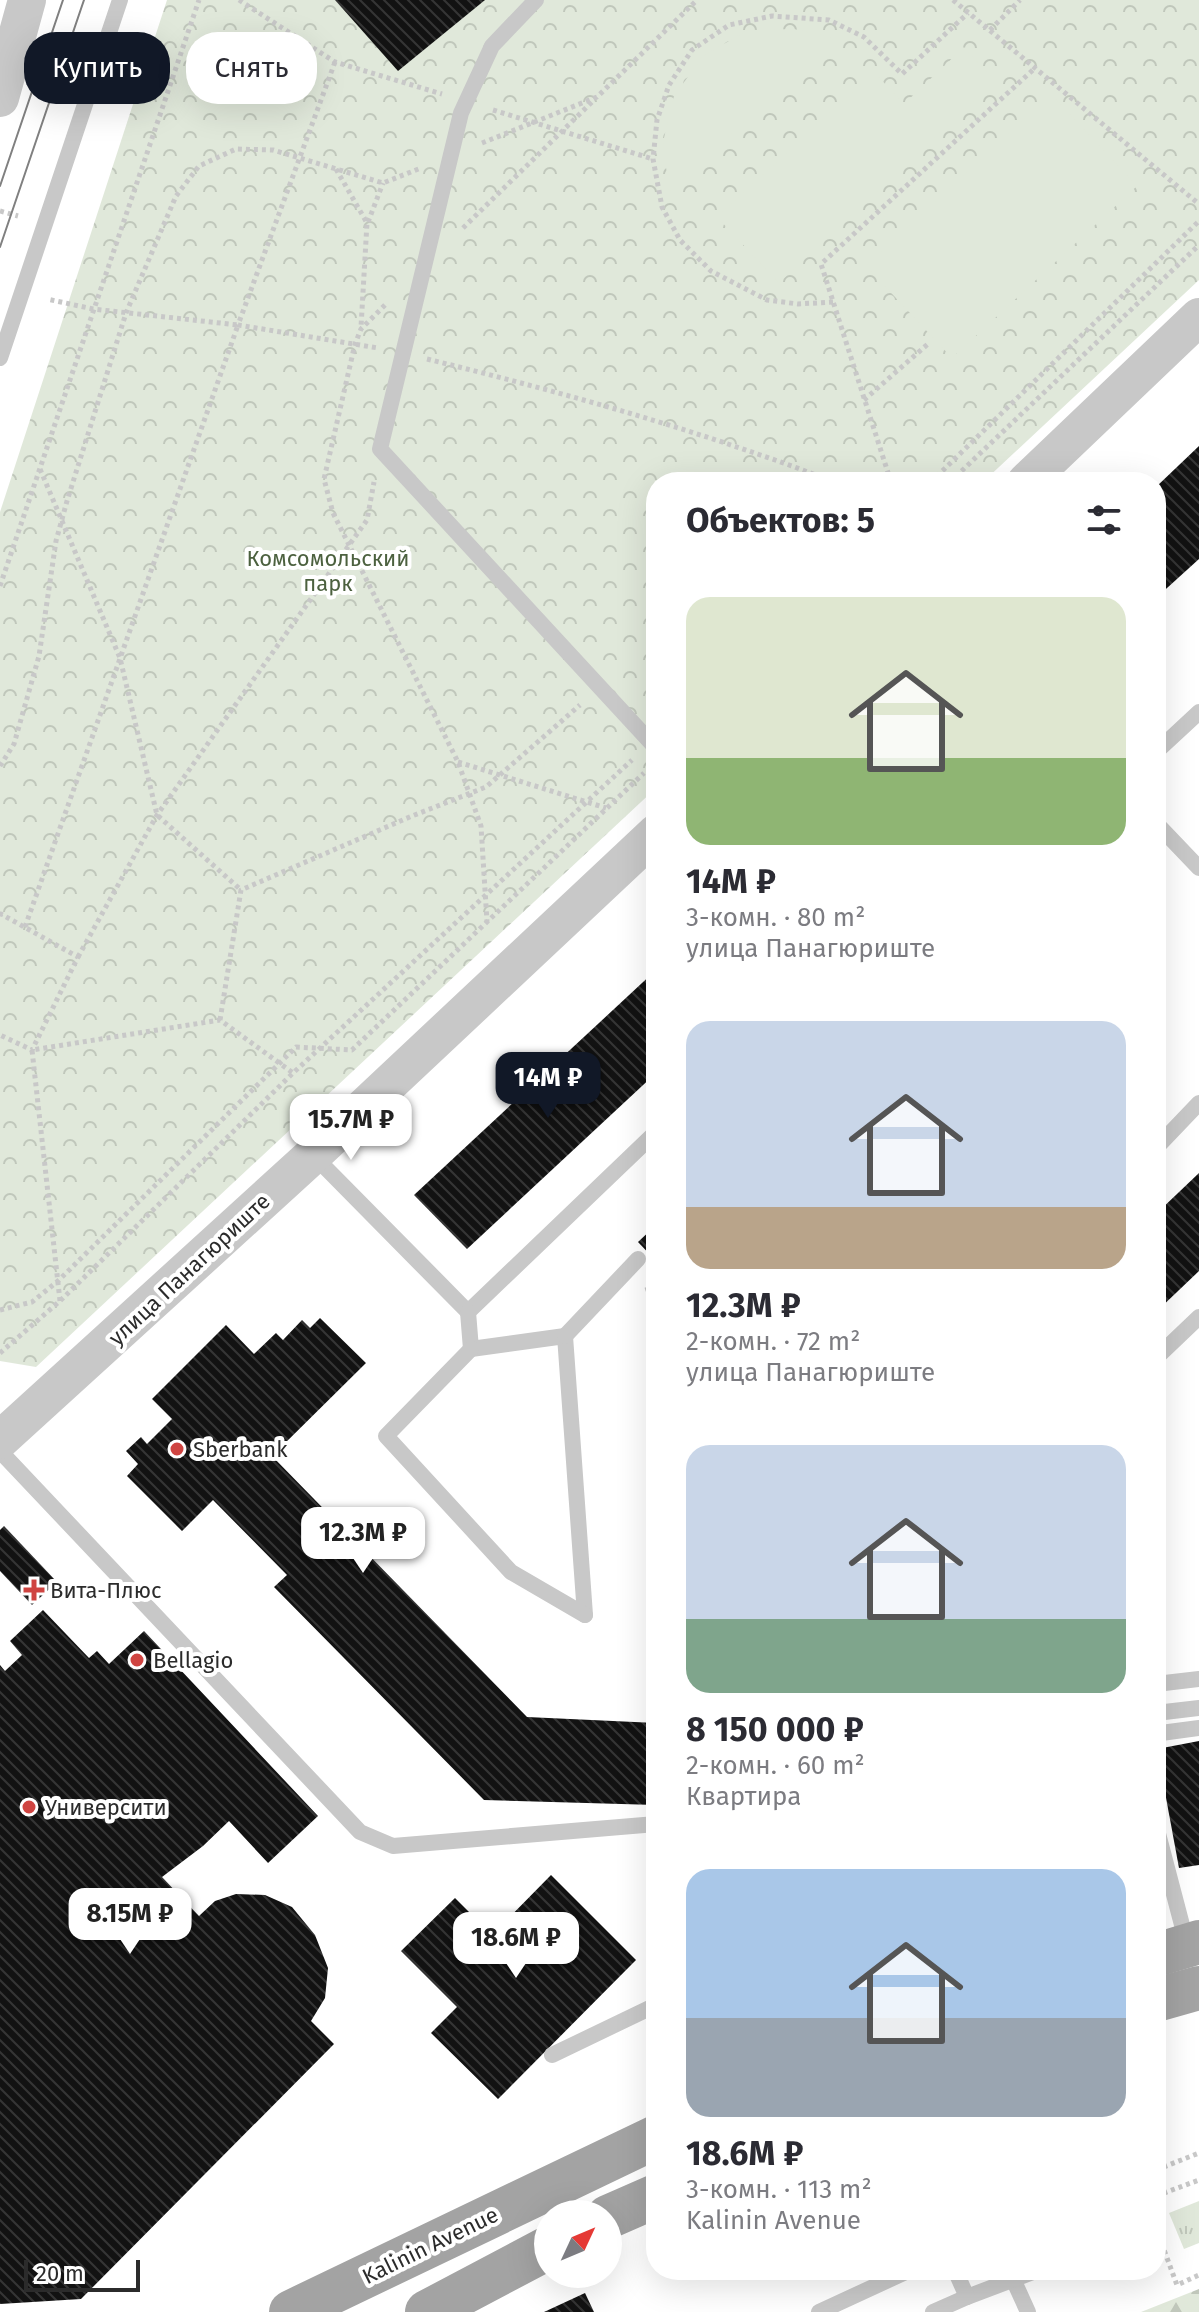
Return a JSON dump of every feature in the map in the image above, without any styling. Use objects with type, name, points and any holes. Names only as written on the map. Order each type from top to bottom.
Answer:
[{"type":"main road","points":[[1166,1997],[1199,1988]]},
{"type":"main road","name":"Kalinin Avenue","points":[[291,2312],[646,2142]]},
{"type":"main road","points":[[622,2211],[646,2200]]},
{"type":"main road","points":[[427,2312],[534,2255]]},
{"type":"street","points":[[0,98],[27,0]]},
{"type":"street","points":[[1036,472],[1199,317]]},
{"type":"street","name":"улица Панагюриште","points":[[0,1440],[313,1155],[646,842]]},
{"type":"lane","points":[[0,358],[120,0]]},
{"type":"lane","points":[[536,0],[492,46],[461,113],[380,449],[646,737]]},
{"type":"lane","points":[[1166,743],[1199,712]]},
{"type":"lane","points":[[1166,833],[1199,868]]},
{"type":"lane","points":[[1166,1138],[1199,1103]]},
{"type":"lane","points":[[468,1312],[646,1142]]},
{"type":"lane","points":[[313,1155],[468,1312],[471,1349]]},
{"type":"lane","points":[[565,1336],[585,1615],[511,1572],[386,1436],[471,1349],[565,1336],[638,1259]]},
{"type":"lane","points":[[1166,1348],[1199,1317]]},
{"type":"lane","points":[[0,1451],[360,1832],[393,1846],[646,1825]]},
{"type":"lane","points":[[1166,1683],[1199,1679]]},
{"type":"lane","points":[[1166,1712],[1199,1708]]},
{"type":"lane","points":[[1166,1732],[1199,1728]]},
{"type":"lane","points":[[1166,1863],[1176,1900],[1181,1947]]},
{"type":"lane","points":[[1166,1890],[1176,1900]]},
{"type":"lane","points":[[552,2055],[646,2010]]},
{"type":"lane","points":[[819,2312],[888,2280]]},
{"type":"lane","points":[[959,2280],[967,2297]]},
{"type":"lane","points":[[933,2312],[1010,2280]]},
{"type":"lane","points":[[1013,2280],[1028,2312]]},
{"type":"path","points":[[0,586],[199,0]]},
{"type":"path","points":[[0,766],[14,744],[39,656],[56,541],[126,313],[176,196],[199,166],[236,149],[273,150],[383,183],[597,97],[697,0]]},
{"type":"path","points":[[953,0],[1199,204]]},
{"type":"path","points":[[990,30],[1020,0]]},
{"type":"path","points":[[833,302],[798,304],[767,300],[711,271],[680,240],[662,207],[653,159],[657,120],[669,85],[692,50],[729,25],[772,16],[829,20],[864,37],[902,74],[968,13]]},
{"type":"path","points":[[25,927],[238,325],[335,62]]},
{"type":"path","points":[[888,472],[821,264],[1035,68]]},
{"type":"path","points":[[336,169],[367,223]]},
{"type":"path","points":[[361,329],[367,223],[383,183]]},
{"type":"path","points":[[941,472],[1199,221]]},
{"type":"path","points":[[961,472],[1199,245]]},
{"type":"path","points":[[22,294],[93,309],[238,325],[403,353],[522,382],[681,428],[808,472]]},
{"type":"path","points":[[864,400],[929,343]]},
{"type":"path","points":[[60,1301],[32,1050],[78,957],[157,815],[367,520],[380,449]]},
{"type":"path","points":[[40,468],[120,658],[157,815],[241,890]]},
{"type":"path","points":[[241,890],[486,787],[600,688]]},
{"type":"path","points":[[0,1353],[60,1301],[293,1073],[587,802],[646,752]]},
{"type":"path","points":[[458,762],[607,808]]},
{"type":"path","points":[[0,1310],[32,1302],[58,1281],[296,1047],[352,1050],[646,771]]},
{"type":"path","points":[[220,1020],[241,890]]},
{"type":"path","points":[[0,916],[78,957]]},
{"type":"path","points":[[0,1036],[32,1050],[220,1020],[293,1073]]},
{"type":"path","points":[[1166,2166],[1199,2153]]},
{"type":"path","points":[[1166,2192],[1199,2180]]},
{"type":"path","points":[[1166,2255],[1177,2285],[1199,2275]]},
{"type":"green space","name":"Комсомольский парк","points":[[167,0],[1199,0],[1199,280],[994,472],[646,472],[646,797],[36,1367],[0,1361],[0,512],[133,104],[170,104],[170,32],[157,32]]},
{"type":"green space","points":[[794,29],[834,38],[669,192],[663,142],[674,96],[703,56],[748,30]]},
{"type":"green space","points":[[964,47],[995,81],[779,283],[717,217],[874,72],[904,104]]},
{"type":"green space","points":[[1051,94],[1137,186],[952,358],[866,266]]},
{"type":"green space","points":[[1199,2201],[1199,2243],[1184,2249],[1169,2213]]},
{"type":"green space","points":[[1199,2289],[1199,2312],[1141,2312]]},
{"type":"building","points":[[335,0],[485,0],[398,71]]},
{"type":"building","points":[[1199,446],[1199,559],[1166,589],[1166,477]]},
{"type":"building","points":[[646,979],[646,1082],[467,1249],[414,1195]]},
{"type":"building","points":[[1199,1173],[1199,1271],[1166,1302],[1166,1204]]},
{"type":"building","points":[[646,1234],[646,1250],[638,1242]]},
{"type":"building","points":[[320,1318],[366,1363],[272,1456],[527,1717],[646,1723],[646,1805],[484,1800],[274,1587],[287,1575],[213,1500],[182,1531],[127,1476],[138,1464],[126,1451],[141,1437],[147,1444],[172,1419],[152,1399],[226,1325],[254,1354],[276,1333],[283,1340],[302,1320],[310,1328]]},
{"type":"building","points":[[4,1526],[57,1582],[32,1605],[0,1571],[0,1530]]},
{"type":"building","points":[[43,1610],[89,1658],[97,1651],[109,1664],[144,1631],[318,1816],[268,1863],[229,1821],[203,1846],[162,1877],[199,1916],[215,1901],[236,1894],[265,1895],[292,1907],[315,1935],[328,1968],[325,1998],[311,2021],[334,2044],[81,2299],[0,2304],[0,1665],[5,1671],[22,1655],[10,1641]]},
{"type":"building","points":[[1199,1741],[1199,1865],[1179,1868],[1166,1798],[1166,1747]]},
{"type":"building","points":[[551,1875],[636,1960],[498,2099],[431,2033],[457,2007],[401,1951],[455,1898],[492,1935]]},
{"type":"building","points":[[585,2293],[594,2312],[544,2312]]},
{"type":"tram line","points":[[0,186],[63,0]]},
{"type":"tram line","points":[[0,247],[84,0]]},
{"type":"place","name":"Sberbank","points":[[177,1449]]},
{"type":"place","name":"Вита-Плюс","points":[[34,1590]]},
{"type":"place","name":"Bellagio","points":[[137,1660]]},
{"type":"place","name":"Университи","points":[[29,1807]]}]
